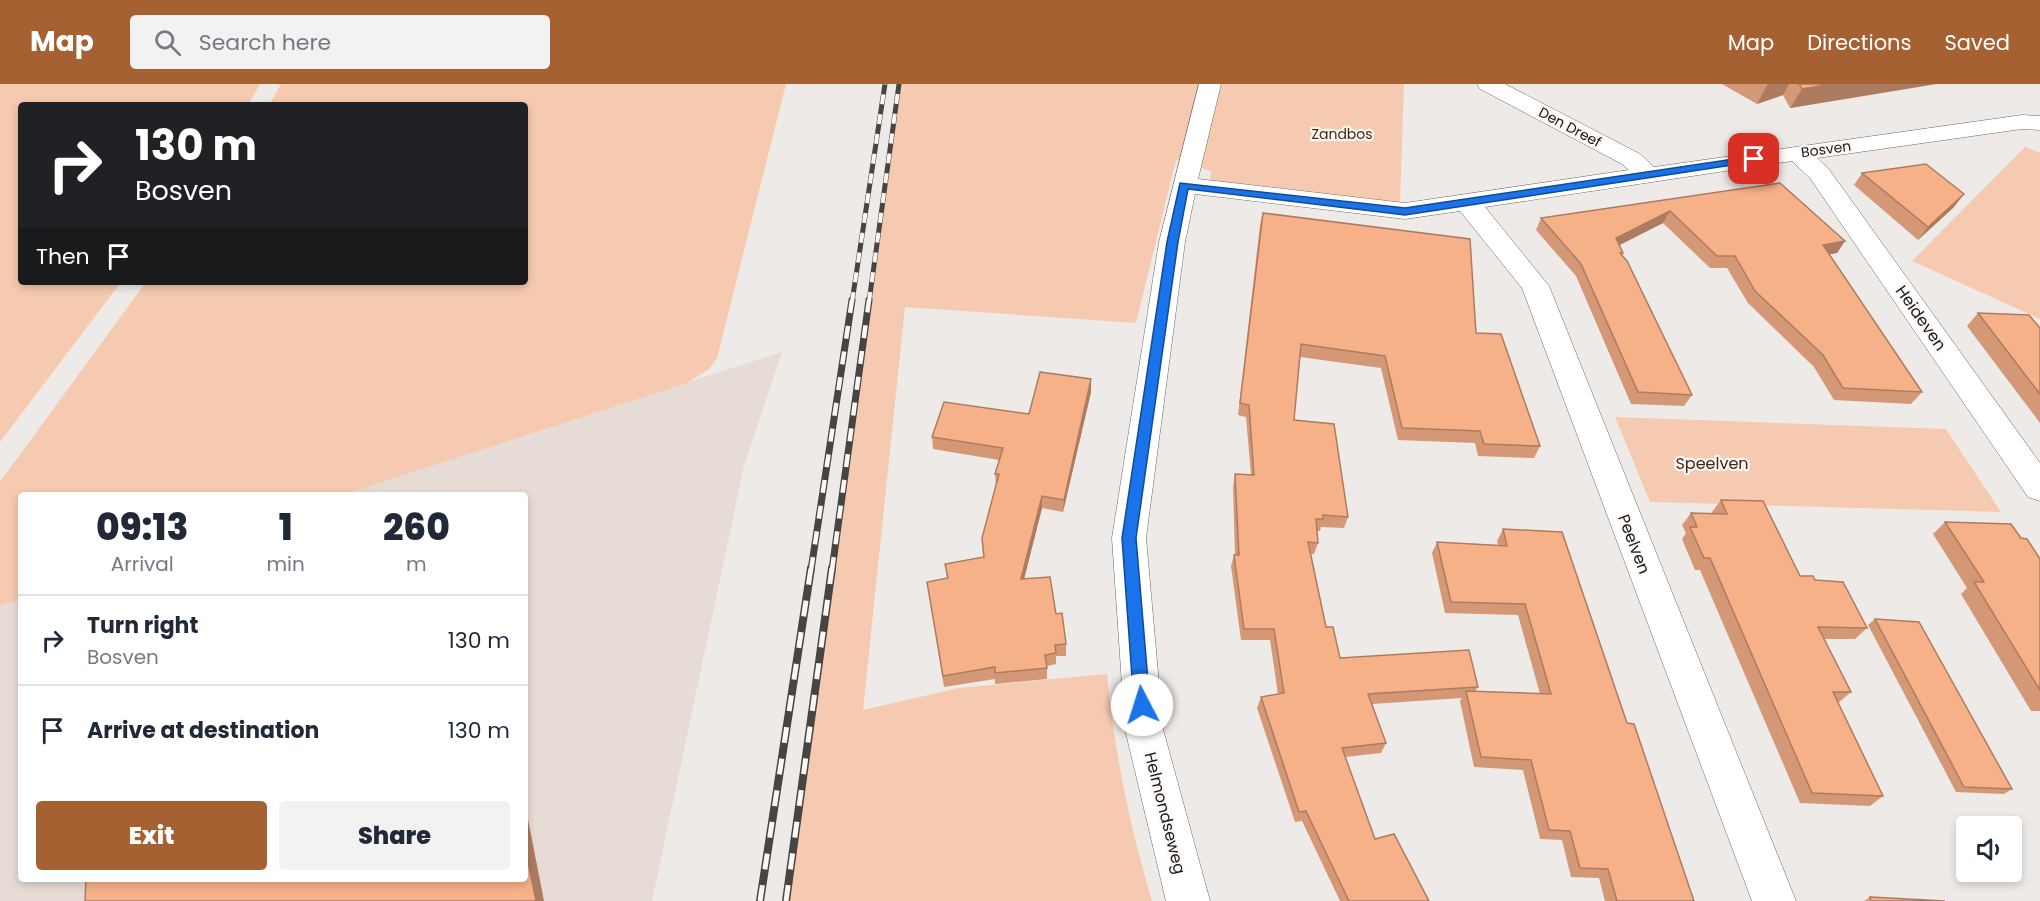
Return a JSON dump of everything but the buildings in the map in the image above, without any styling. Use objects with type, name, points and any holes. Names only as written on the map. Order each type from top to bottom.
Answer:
[{"type":"street","name":"Helmondseweg","points":[[1188,901],[1144,729],[1129,538],[1172,242],[1210,84]]},
{"type":"street","name":"Den Dreef","points":[[1488,84],[1631,159],[1648,176]]},
{"type":"street","name":"Bosven","points":[[1184,185],[1405,212],[1797,153],[2022,122],[2040,123]]},
{"type":"street","name":"Heideven","points":[[1797,153],[1820,173],[2040,488]]},
{"type":"street","name":"Peelven","points":[[1467,202],[1535,286],[1750,845],[1774,901]]},
{"type":"shaded area","points":[[782,352],[744,466],[652,901],[0,901],[0,603],[18,597],[18,882],[528,882],[528,492],[346,492]]},
{"type":"green space","points":[[0,84],[260,84],[250,102],[18,102],[18,285],[119,285],[0,442]]},
{"type":"green space","points":[[281,84],[786,84],[717,358],[709,369],[687,383],[351,492],[18,492],[18,600],[0,606],[0,482],[144,285],[528,285],[528,102],[271,102]]},
{"type":"green space","name":"Zandbos","points":[[901,84],[1404,84],[1400,202],[1210,181],[1211,171],[1176,160],[1136,323],[905,307],[863,710],[959,688],[1107,674],[1124,789],[1152,901],[783,901]]},
{"type":"green space","points":[[2025,147],[2040,153],[2040,319],[1912,261]]},
{"type":"green space","name":"Speelven","points":[[1615,417],[1946,429],[2001,512],[1650,502]]},
{"type":"railway","points":[[852,302],[885,84]]},
{"type":"railway","points":[[869,302],[899,84]]},
{"type":"railway","points":[[811,570],[852,300]]},
{"type":"railway","points":[[832,570],[869,300]]},
{"type":"railway","points":[[760,901],[811,568]]},
{"type":"railway","points":[[786,901],[832,568]]},
{"type":"route","points":[[1142,705],[1129,538],[1172,242],[1184,185],[1405,212],[1754,159]]}]
